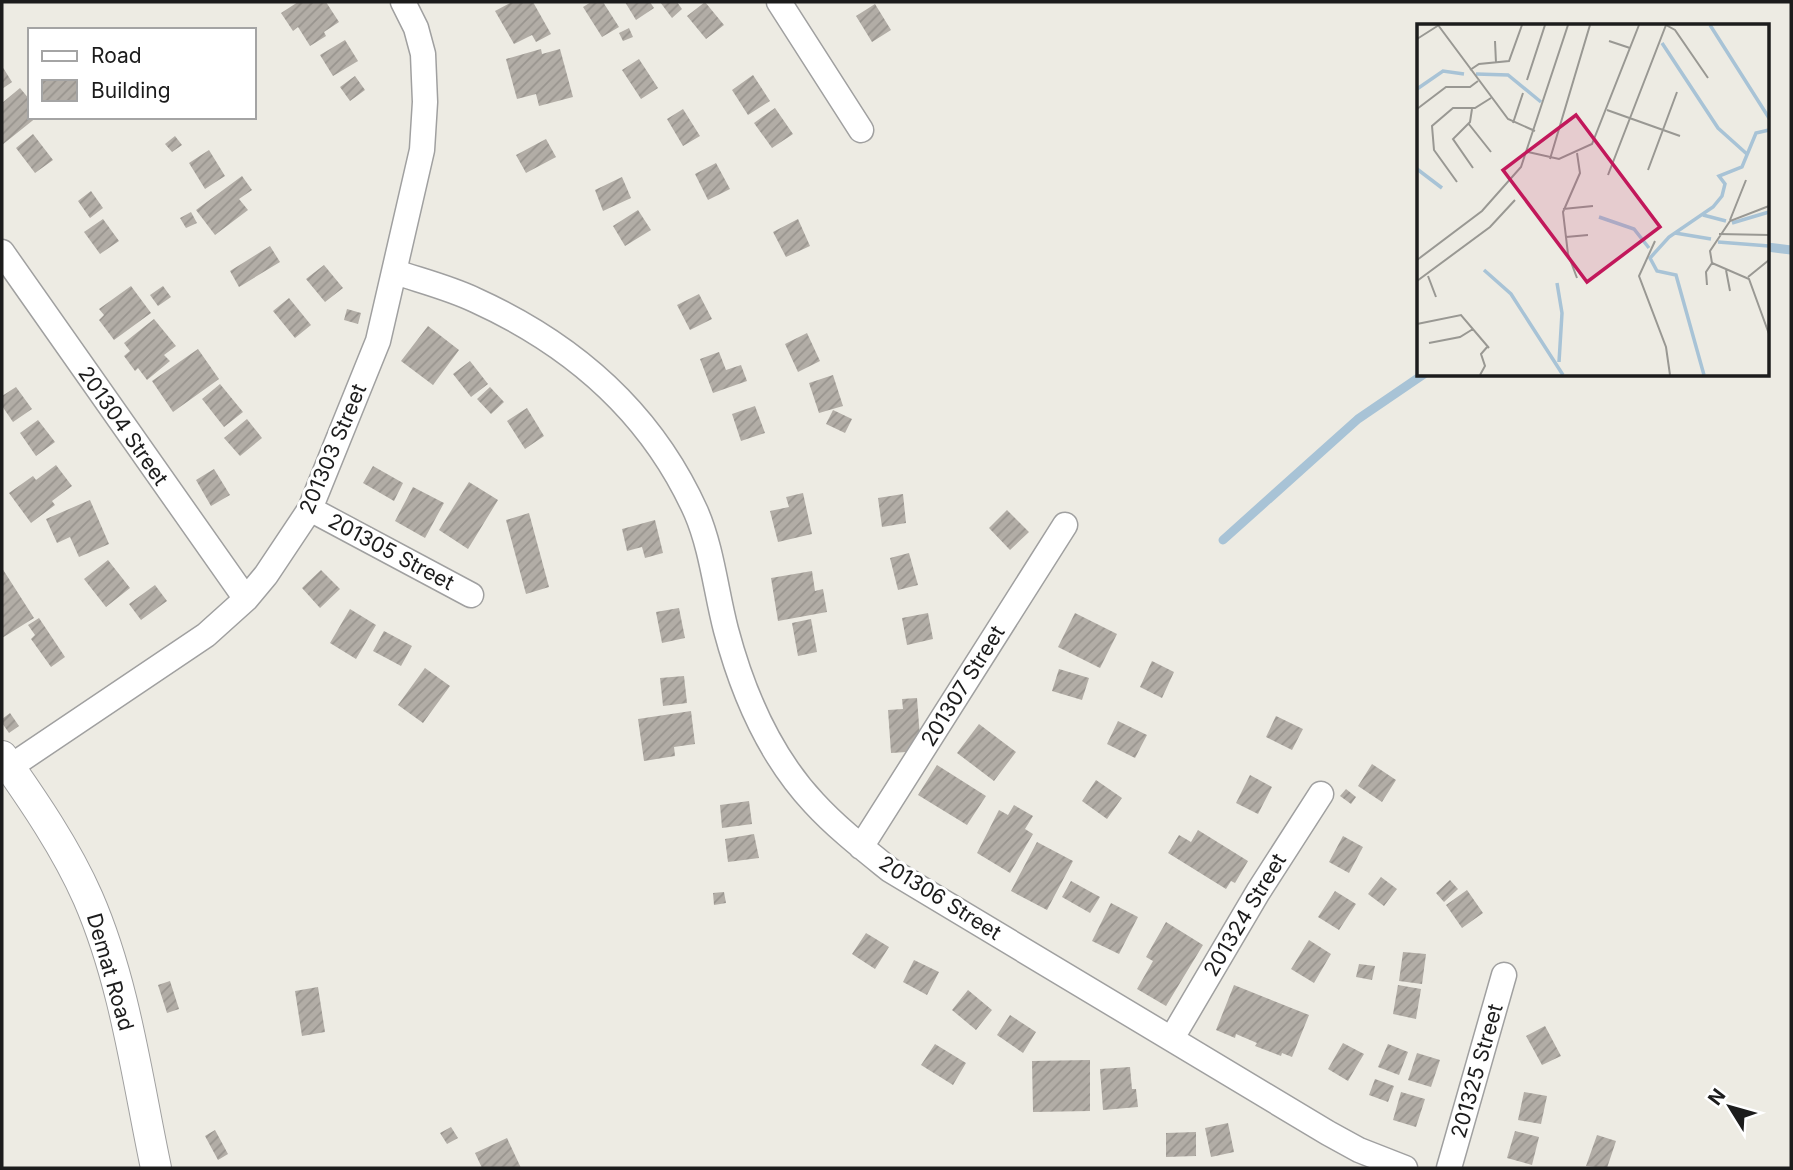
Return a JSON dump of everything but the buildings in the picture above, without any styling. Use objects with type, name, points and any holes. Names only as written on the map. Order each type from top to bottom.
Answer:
[{"type":"street","name":"201303 Street","points":[[6,761],[206,635],[246,599],[266,575],[310,509],[378,341],[422,150],[425,102],[423,54],[416,28],[403,2]]},
{"type":"street","points":[[779,2],[861,130]]},
{"type":"street","name":"201304 Street","points":[[2,252],[246,599]]},
{"type":"street","name":"201306 Street","points":[[395,272],[473,299],[550,339],[591,371],[623,402],[656,441],[697,515],[737,673],[769,742],[815,804],[861,847],[890,870],[1338,1139],[1405,1168]]},
{"type":"street","name":"201305 Street","points":[[310,509],[471,595]]},
{"type":"street","name":"201307 Street","points":[[861,847],[1065,525]]},
{"type":"street","name":"Demat Road","points":[[6,761],[68,859],[88,898],[110,956],[156,1168]]},
{"type":"street","name":"201324 Street","points":[[1172,1038],[1258,892],[1321,794]]},
{"type":"street","name":"201325 Street","points":[[1449,1168],[1504,975]]},
{"type":"waterway","points":[[1769,247],[1791,250]]},
{"type":"waterway","points":[[1223,540],[1358,419],[1421,376]]}]
